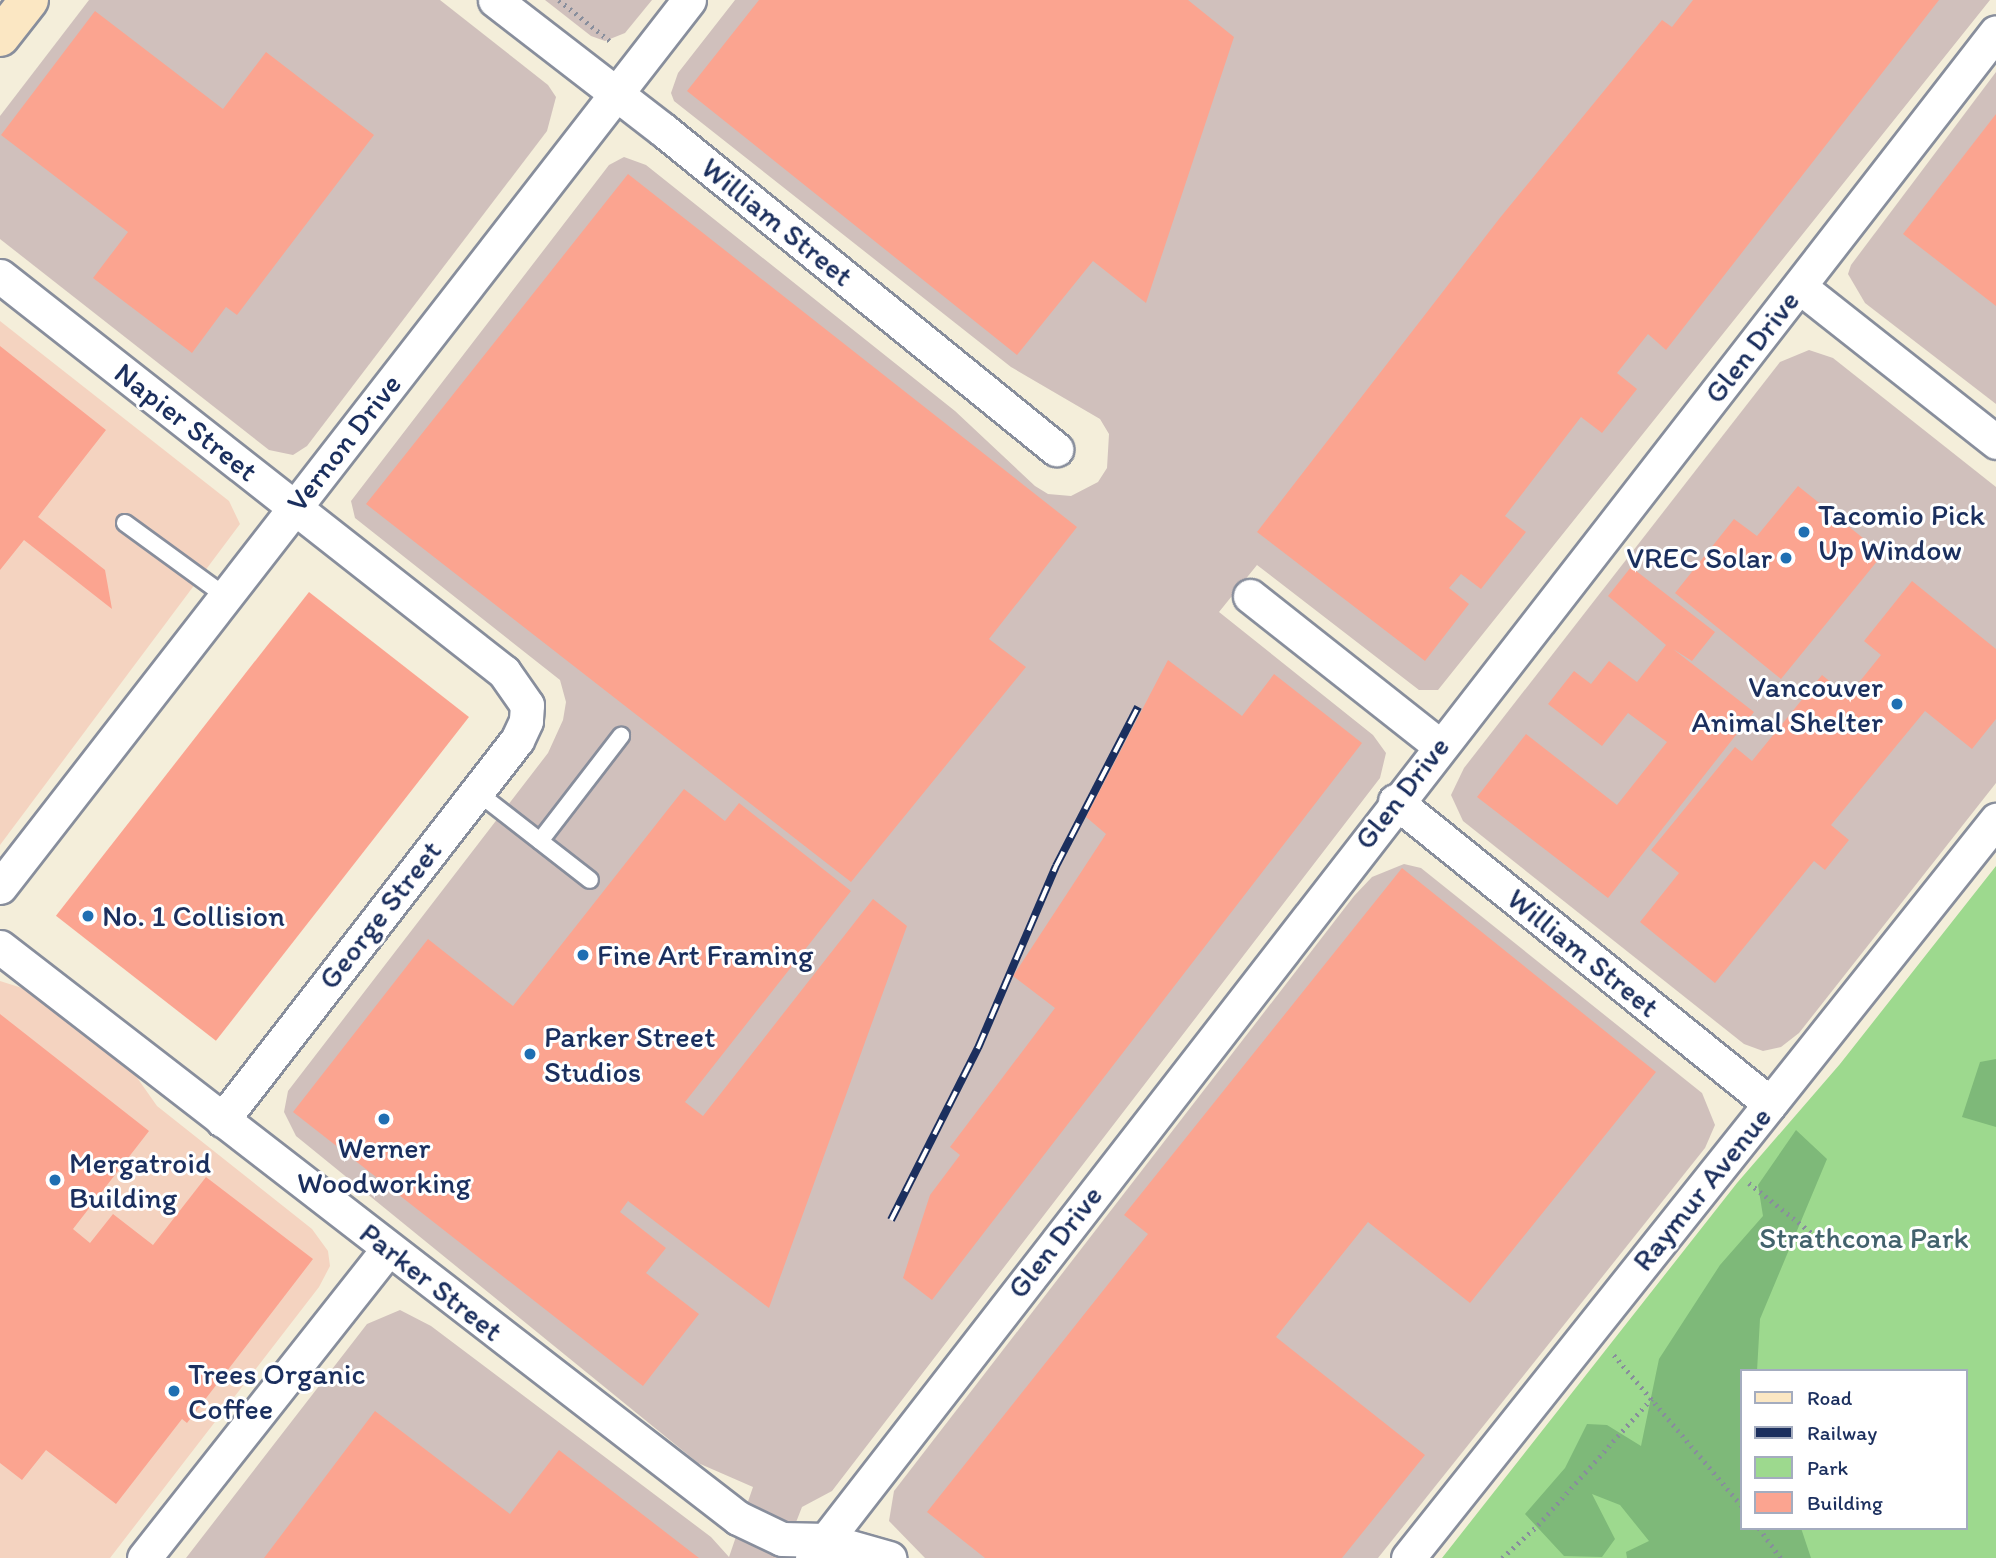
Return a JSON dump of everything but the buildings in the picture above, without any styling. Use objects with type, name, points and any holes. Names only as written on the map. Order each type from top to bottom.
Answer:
[{"type":"main road","points":[[0,37],[29,0]]},
{"type":"street","name":"William Street","points":[[495,0],[616,94],[1056,449]]},
{"type":"street","name":"Vernon Drive","points":[[0,887],[689,0]]},
{"type":"street","name":"Glen Drive","points":[[819,1549],[1395,801],[1800,287],[1996,32]]},
{"type":"street","name":"Napier Street","points":[[0,276],[504,671],[527,705]]},
{"type":"street","points":[[1800,287],[1996,442]]},
{"type":"street","points":[[1250,596],[1439,745]]},
{"type":"street","name":"George Street","points":[[222,1120],[517,740],[526,721],[527,705]]},
{"type":"street","name":"William Street","points":[[1395,801],[1770,1104]]},
{"type":"street","name":"Raymur Avenue","points":[[1408,1558],[1996,820]]},
{"type":"street","name":"Parker Street","points":[[0,947],[738,1518],[782,1539],[819,1549],[889,1558]]},
{"type":"street","points":[[144,1558],[388,1249]]},
{"type":"lane","points":[[125,523],[225,596]]},
{"type":"lane","points":[[540,841],[621,736]]},
{"type":"lane","points":[[477,792],[590,880]]},
{"type":"path","points":[[559,0],[610,41]]},
{"type":"path","points":[[1723,1163],[1822,1241]]},
{"type":"path","points":[[1591,1329],[1741,1505]]},
{"type":"path","points":[[1502,1558],[1538,1525],[1651,1398]]},
{"type":"path","points":[[1760,1530],[1781,1558]]},
{"type":"shaded area","points":[[89,0],[440,0],[548,85],[556,97],[547,131],[307,446],[293,455],[269,450],[0,239],[0,116]]},
{"type":"shaded area","points":[[545,0],[652,0],[625,33],[605,41],[591,36]]},
{"type":"shaded area","points":[[735,0],[1990,0],[1438,690],[1419,690],[1257,565],[1219,612],[1373,735],[1386,753],[1380,778],[832,1491],[802,1507],[782,1558],[186,1558],[367,1324],[400,1310],[431,1326],[711,1537],[729,1557],[753,1487],[698,1463],[296,1136],[284,1112],[288,1091],[548,753],[563,720],[566,702],[560,680],[355,518],[351,501],[609,165],[624,157],[646,165],[955,411],[1035,486],[1048,494],[1071,496],[1098,482],[1107,468],[1109,434],[1100,419],[1011,367],[674,101],[671,93],[678,73]]},
{"type":"shaded area","points":[[1996,72],[1996,404],[1865,303],[1848,274],[1851,265]]},
{"type":"shaded area","points":[[0,321],[229,501],[240,524],[0,845]]},
{"type":"shaded area","points":[[1809,350],[1833,358],[1996,487],[1996,783],[1799,1033],[1781,1047],[1763,1051],[1744,1044],[1463,821],[1451,795],[1464,768],[1780,362]]},
{"type":"shaded area","points":[[1404,864],[1421,868],[1702,1093],[1715,1125],[1705,1148],[1378,1558],[925,1558],[889,1521],[894,1491],[1354,896],[1372,877]]},
{"type":"shaded area","points":[[0,981],[22,988],[131,1069],[157,1106],[312,1229],[328,1251],[330,1266],[319,1287],[110,1558],[0,1558]]},
{"type":"green space","name":"Strathcona Park","points":[[1996,866],[1996,1558],[1442,1558],[1737,1183],[1840,1064]]},
{"type":"green space","points":[[1996,1059],[1996,1127],[1962,1117],[1980,1062]]},
{"type":"green space","points":[[1796,1130],[1827,1159],[1760,1319],[1757,1369],[1741,1369],[1741,1530],[1802,1530],[1811,1558],[1627,1558],[1626,1552],[1649,1541],[1620,1505],[1592,1494],[1615,1539],[1602,1557],[1564,1556],[1525,1514],[1565,1468],[1587,1424],[1607,1425],[1641,1446],[1659,1359],[1720,1265],[1763,1216],[1758,1185]]},
{"type":"railway","points":[[891,1220],[978,1048],[1056,866],[1138,707]]},
{"type":"place","name":"Tacomio Pick Up Window","points":[[1804,532]]},
{"type":"place","name":"VREC Solar","points":[[1786,558]]},
{"type":"place","name":"Vancouver Animal Shelter","points":[[1897,704]]},
{"type":"place","name":"No. 1 Collision","points":[[88,916]]},
{"type":"place","name":"Fine Art Framing","points":[[583,955]]},
{"type":"place","name":"Parker Street Studios","points":[[530,1054]]},
{"type":"place","name":"Werner Woodworking","points":[[384,1119]]},
{"type":"place","name":"Mergatroid Building","points":[[55,1180]]},
{"type":"place","name":"Trees Organic Coffee","points":[[174,1391]]}]
